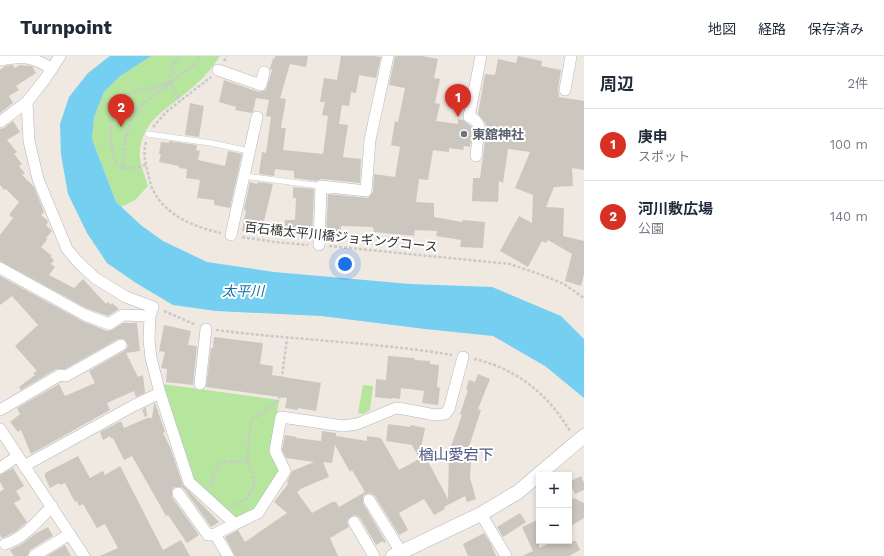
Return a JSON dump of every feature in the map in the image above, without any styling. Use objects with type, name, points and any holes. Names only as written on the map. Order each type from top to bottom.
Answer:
[{"type":"street","points":[[0,122],[27,102],[60,56]]},
{"type":"street","points":[[319,245],[321,186],[366,191],[370,140],[388,56]]},
{"type":"street","points":[[476,156],[479,126],[478,122],[469,115],[481,56]]},
{"type":"street","points":[[565,90],[571,56]]},
{"type":"street","points":[[0,60],[23,57],[40,61],[52,69]]},
{"type":"street","points":[[218,70],[261,84],[264,72]]},
{"type":"street","points":[[27,102],[29,141],[38,179],[68,249],[78,262],[95,278],[152,312]]},
{"type":"street","points":[[231,235],[257,117]]},
{"type":"street","points":[[0,268],[85,315],[109,324],[123,315],[152,312]]},
{"type":"street","points":[[152,312],[149,340],[150,352],[160,393],[189,482],[235,524]]},
{"type":"street","points":[[200,384],[206,329]]},
{"type":"street","points":[[0,410],[60,375],[66,376],[120,344]]},
{"type":"street","points":[[178,493],[208,535],[215,534],[258,513],[285,471],[275,450],[281,417],[343,426],[357,424],[396,408],[435,415],[445,414],[449,409],[463,357]]},
{"type":"street","points":[[0,468],[21,461],[160,393]]},
{"type":"street","points":[[0,429],[84,556]]},
{"type":"street","points":[[369,500],[397,554],[481,514],[518,492],[581,438]]},
{"type":"street","points":[[5,544],[14,541],[25,533],[52,506]]},
{"type":"street","points":[[481,514],[506,556]]},
{"type":"street","points":[[354,522],[374,556]]},
{"type":"street","points":[[34,556],[70,534]]},
{"type":"street","points":[[215,534],[228,556]]},
{"type":"lane","points":[[148,134],[211,143],[249,151]]},
{"type":"lane","points":[[244,176],[321,186]]},
{"type":"path","points":[[180,56],[176,60],[170,76],[170,82],[180,102]]},
{"type":"path","points":[[123,168],[126,136],[132,118],[139,107],[196,62],[200,56]]},
{"type":"path","name":"百石橋太平川橋ジョギングコース","points":[[227,56],[218,70],[166,112],[155,123],[148,134],[144,156],[151,186],[156,197],[180,219],[203,229],[274,242],[510,264],[564,284],[584,298]]},
{"type":"path","points":[[146,165],[133,168],[123,168],[119,167],[116,163],[111,136],[115,107],[122,97],[127,94],[170,82]]},
{"type":"path","points":[[152,312],[206,329],[287,338],[425,350],[479,360],[508,370],[519,377],[541,395],[581,438]]},
{"type":"path","points":[[229,508],[248,497],[254,486],[254,478],[247,461],[251,421],[279,400],[287,338]]},
{"type":"path","points":[[211,491],[213,476],[222,462],[247,461]]},
{"type":"green space","points":[[151,56],[220,56],[201,80],[157,116],[146,130],[142,139],[140,154],[141,163],[148,186],[135,200],[121,207],[116,202],[92,139],[94,117],[104,92],[119,77]]},
{"type":"green space","points":[[162,384],[279,400],[271,454],[281,471],[257,509],[234,520],[191,481]]},
{"type":"green space","points":[[363,385],[373,386],[370,410],[363,414],[358,413]]},
{"type":"water","name":"太平川","points":[[110,56],[151,56],[119,77],[104,92],[94,117],[92,139],[116,202],[142,226],[163,241],[207,262],[274,272],[410,284],[492,287],[561,316],[584,339],[584,398],[545,366],[493,336],[321,316],[216,311],[173,305],[136,283],[107,263],[87,233],[68,194],[61,155],[60,124],[69,97],[88,73]]},
{"type":"building","points":[[275,56],[308,56],[306,67],[290,64],[280,98],[286,99],[281,128],[286,128],[283,150],[323,154],[328,116],[322,115],[325,102],[320,102],[324,78],[337,80],[341,56],[381,57],[376,78],[359,75],[356,93],[351,92],[349,106],[342,105],[339,124],[348,125],[343,157],[361,159],[360,183],[322,179],[316,181],[294,178],[294,171],[275,169],[274,176],[259,174],[262,152],[266,153],[271,117],[266,116],[269,100],[256,98],[253,112],[251,113],[235,110],[236,107],[219,102],[224,80],[259,92],[266,90],[272,70],[270,69]]},
{"type":"building","points":[[395,56],[422,56],[438,59],[434,78],[440,79],[435,103],[440,104],[436,121],[458,124],[458,119],[463,120],[472,127],[470,147],[464,146],[463,150],[449,148],[449,152],[433,150],[428,180],[419,179],[416,202],[434,203],[434,217],[462,222],[463,220],[485,222],[483,248],[460,247],[461,240],[436,236],[437,231],[415,230],[414,236],[374,232],[373,227],[341,226],[340,237],[326,237],[328,194],[368,198],[373,192],[374,174],[395,177],[400,147],[391,145],[395,121],[398,122],[405,88],[389,85]]},
{"type":"building","points":[[518,56],[542,61],[541,66],[561,70],[558,89],[559,97],[584,101],[584,170],[572,168],[573,186],[554,187],[546,207],[564,208],[563,236],[584,241],[584,274],[581,286],[565,281],[572,254],[548,240],[546,243],[542,241],[528,267],[500,251],[519,216],[532,223],[533,195],[515,188],[530,152],[508,149],[503,183],[499,181],[498,202],[472,201],[473,178],[480,178],[484,149],[486,124],[478,114],[485,74],[495,75],[498,59],[516,63]]},
{"type":"building","points":[[13,65],[15,68],[20,65],[34,67],[33,68],[36,73],[16,86],[19,90],[9,96],[13,103],[0,113],[0,70],[5,66]]},
{"type":"building","points":[[190,103],[204,106],[199,137],[185,135]]},
{"type":"building","points":[[13,121],[20,132],[7,140],[17,152],[14,154],[22,164],[19,166],[25,173],[22,175],[34,187],[44,212],[41,215],[47,220],[48,222],[46,225],[52,231],[41,247],[52,256],[50,257],[54,260],[51,264],[55,267],[49,275],[74,288],[83,279],[106,304],[108,302],[111,305],[112,303],[119,309],[108,316],[88,309],[0,261],[0,235],[13,218],[9,215],[19,202],[0,185],[0,129],[4,128]]},
{"type":"building","points":[[169,141],[197,145],[196,150],[200,151],[198,160],[225,166],[228,151],[242,154],[230,208],[214,205],[214,200],[197,198],[200,180],[186,178],[187,169],[159,162],[161,142],[169,143]]},
{"type":"building","points":[[250,182],[257,184],[258,182],[273,184],[264,221],[260,220],[257,234],[242,231],[246,210],[244,210]]},
{"type":"building","points":[[293,187],[314,189],[312,236],[294,235],[295,233],[284,232],[285,220],[295,220],[296,198],[293,198]]},
{"type":"building","points":[[0,276],[82,321],[107,331],[112,330],[123,323],[137,323],[140,351],[126,353],[138,377],[143,375],[145,393],[136,397],[134,391],[107,403],[110,410],[31,454],[21,430],[18,432],[10,422],[20,414],[17,408],[59,384],[65,396],[95,383],[89,371],[124,351],[128,345],[124,339],[118,339],[65,369],[56,369],[21,390],[19,387],[35,375],[33,373],[37,371],[15,346],[38,325],[12,296],[0,305]]},
{"type":"building","points":[[164,325],[191,331],[188,345],[197,346],[193,385],[166,382],[167,369],[161,368],[165,352],[159,351]]},
{"type":"building","points":[[214,337],[263,343],[260,364],[273,366],[272,375],[321,383],[316,411],[298,408],[298,410],[285,408],[287,398],[206,387],[211,348],[213,348]]},
{"type":"building","points":[[388,356],[414,358],[415,360],[430,361],[430,364],[439,365],[437,387],[440,388],[438,405],[422,403],[424,391],[401,388],[400,399],[375,397],[376,379],[386,380]]},
{"type":"building","points":[[478,374],[490,379],[478,409],[481,410],[465,459],[471,460],[470,478],[476,499],[467,502],[465,496],[444,507],[445,509],[434,515],[424,499],[399,513],[408,530],[399,535],[375,496],[368,493],[363,496],[363,503],[386,542],[384,543],[383,541],[376,545],[360,518],[354,515],[348,519],[347,522],[349,527],[330,538],[338,556],[235,556],[225,537],[238,530],[245,542],[287,513],[274,502],[288,484],[287,482],[292,471],[314,462],[286,458],[282,450],[285,435],[321,441],[322,431],[336,433],[336,436],[367,441],[367,436],[381,438],[399,470],[425,456],[448,499],[449,452],[462,415],[460,414],[468,390],[466,389],[469,380],[475,382]],"holes":[[[335,445],[350,472],[352,470],[365,492],[339,507],[336,502],[332,502],[312,513],[297,492],[300,489],[329,477],[323,462],[332,463]]]},
{"type":"building","points":[[155,403],[165,432],[163,433],[170,447],[183,485],[219,522],[211,527],[184,489],[181,487],[174,487],[172,490],[172,497],[199,535],[187,543],[168,515],[166,516],[132,456],[124,460],[113,438],[112,439],[110,436],[103,440],[100,432],[121,421],[124,428],[147,418],[152,418]]},
{"type":"building","points":[[146,407],[147,416],[145,417],[142,410]]},
{"type":"building","points":[[388,424],[410,427],[411,425],[425,428],[419,458],[412,445],[386,441]]},
{"type":"building","points":[[78,456],[90,478],[103,471],[105,475],[120,466],[163,550],[181,540],[190,556],[100,556],[118,548],[105,524],[97,528],[83,504],[79,506],[77,501],[75,502],[65,483],[60,485],[59,483],[50,488],[45,477],[45,473]]},
{"type":"building","points":[[13,468],[24,486],[16,491],[21,499],[14,503],[27,522],[15,532],[2,538],[0,535],[0,492],[4,489],[0,482],[0,475]]},
{"type":"building","points":[[581,476],[584,483],[584,490],[575,494],[572,488],[572,480]]},
{"type":"building","points":[[574,498],[584,503],[584,518],[572,525],[572,508],[572,499]]},
{"type":"building","points":[[520,513],[526,522],[503,537],[497,527]]},
{"type":"building","points":[[536,520],[536,544],[539,544],[539,548],[548,544],[572,544],[572,541],[576,541],[580,550],[569,556],[522,556],[533,551],[522,527]]},
{"type":"building","points":[[48,527],[53,536],[30,550],[27,556],[14,556],[10,550]]},
{"type":"building","points":[[484,533],[496,556],[468,556],[463,544]]},
{"type":"building","points":[[65,545],[71,556],[47,556]]},
{"type":"place","name":"庚申","points":[[458,117]]},
{"type":"place","name":"河川敷広場","points":[[121,127]]},
{"type":"place","name":"東舘神社","points":[[464,134]]},
{"type":"district","name":"楢山愛宕下","points":[[456,455]]}]
